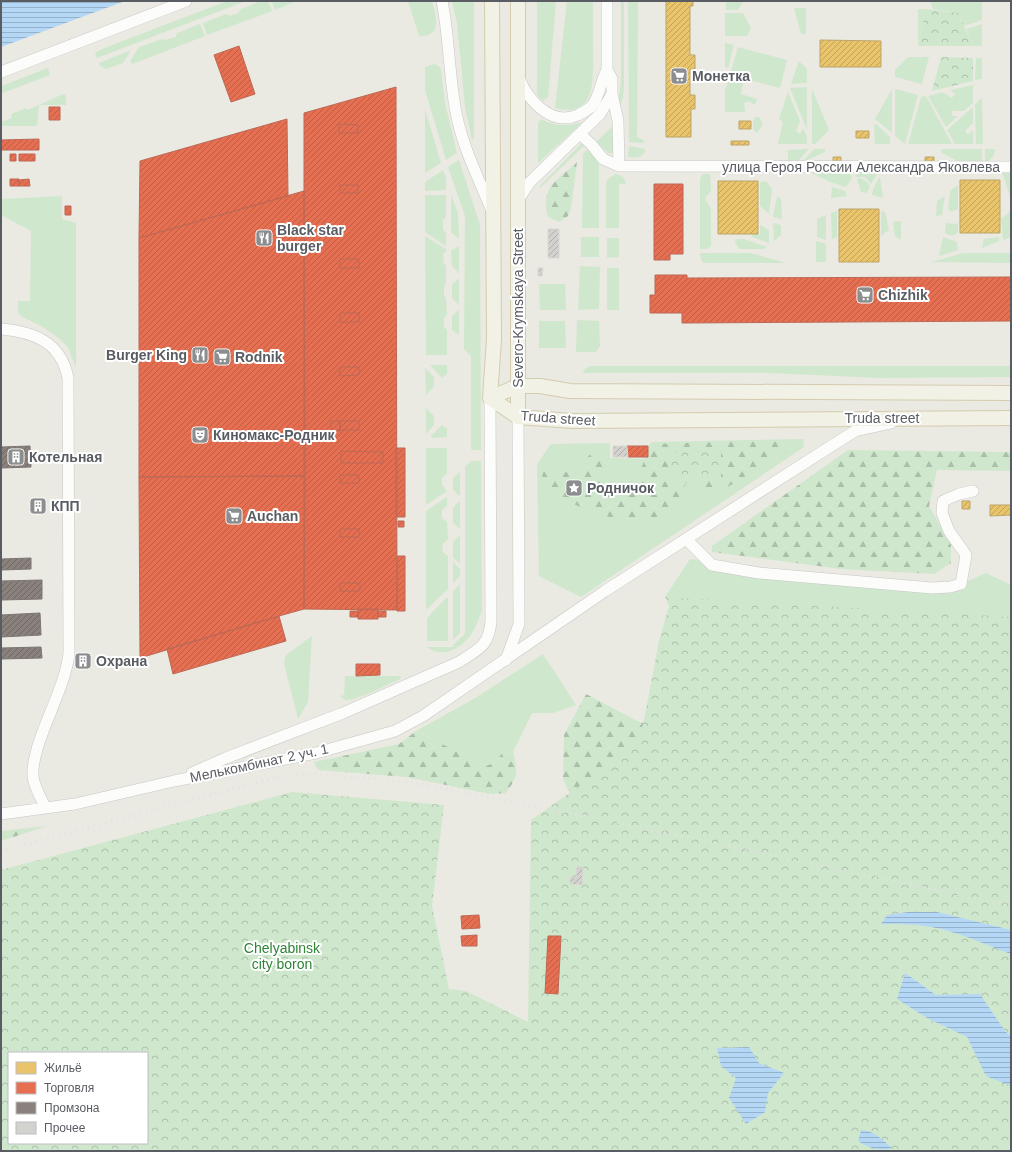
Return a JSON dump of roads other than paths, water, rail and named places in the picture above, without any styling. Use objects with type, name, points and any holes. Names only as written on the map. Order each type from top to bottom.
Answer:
[{"type":"main road","name":"Severo-Krymskaya Street","points":[[490,398],[494,339],[492,1]]},
{"type":"main road","name":"Severo-Krymskaya Street","points":[[518,1],[518,417]]},
{"type":"main road","name":"Truda street","points":[[490,398],[518,386],[540,386],[570,391],[1011,393]]},
{"type":"main road","name":"Truda street","points":[[490,398],[518,417],[572,421],[1011,418]]},
{"type":"street","points":[[1,72],[186,1]]},
{"type":"street","points":[[442,1],[448,35],[455,108],[466,151],[493,214]]},
{"type":"street","points":[[518,76],[524,91],[544,112],[560,117],[572,117],[582,113],[590,107],[597,96],[602,79],[607,70],[607,1]]},
{"type":"street","points":[[580,134],[591,144],[603,159],[619,166],[618,121],[612,94],[612,79],[607,70]]},
{"type":"street","points":[[518,200],[530,182],[600,114],[612,94]]},
{"type":"street","name":"улица Героя России Александра Яковлева","points":[[619,166],[1011,167]]},
{"type":"street","points":[[1,329],[24,332],[36,336],[48,344],[59,355],[65,366],[68,378],[69,653],[63,679],[40,740],[33,764],[33,777],[45,807]]},
{"type":"street","name":"Severo-Krymskaya Street","points":[[477,651],[488,639],[491,621],[490,398]]},
{"type":"street","name":"Severo-Krymskaya Street","points":[[505,660],[520,624],[518,417]]},
{"type":"street","name":"Мелькомбинат 2 уч. 1","points":[[174,781],[316,753],[395,731],[423,716],[605,591],[855,432],[909,418]]},
{"type":"street","points":[[686,539],[712,565],[759,574],[932,588],[950,587],[961,584],[966,556],[950,531],[942,514],[943,501],[959,494],[973,491]]},
{"type":"street","name":"Мелькомбинат 2 уч. 1","points":[[174,781],[226,758],[343,713],[459,662],[477,651]]},
{"type":"street","points":[[1,814],[75,804],[174,781]]},
{"type":"water","points":[[1,1],[125,1],[1,47]]},
{"type":"water","points":[[908,912],[937,912],[1011,930],[1011,954],[941,929],[913,925],[881,924],[887,915]]},
{"type":"water","points":[[905,973],[936,995],[980,994],[1005,1031],[1011,1036],[1011,1086],[986,1076],[967,1037],[927,1018],[897,999]]},
{"type":"water","points":[[749,1047],[759,1063],[784,1073],[768,1093],[765,1112],[746,1124],[729,1098],[736,1078],[721,1066],[717,1048]]},
{"type":"water","points":[[861,1130],[874,1134],[892,1148],[883,1150],[870,1147],[858,1141]]},
{"type":"railway","points":[[1,851],[266,780],[286,776],[314,774],[411,782],[600,819],[1011,906]]},
{"type":"place","name":"Монетка","points":[[679,76]]},
{"type":"place","name":"Black star burger","points":[[264,238]]},
{"type":"place","name":"Chizhik","points":[[865,295]]},
{"type":"place","name":"Burger King","points":[[200,355]]},
{"type":"place","name":"Rodnik","points":[[222,357]]},
{"type":"place","name":"Киномакс-Родник","points":[[200,435]]},
{"type":"place","name":"Котельная","points":[[16,457]]},
{"type":"place","name":"Родничок","points":[[574,488]]},
{"type":"place","name":"КПП","points":[[38,506]]},
{"type":"place","name":"Auchan","points":[[234,516]]},
{"type":"place","name":"Охрана","points":[[83,661]]},
{"type":"park label","name":"Chelyabinsk city boron","points":[[282,956]]}]
